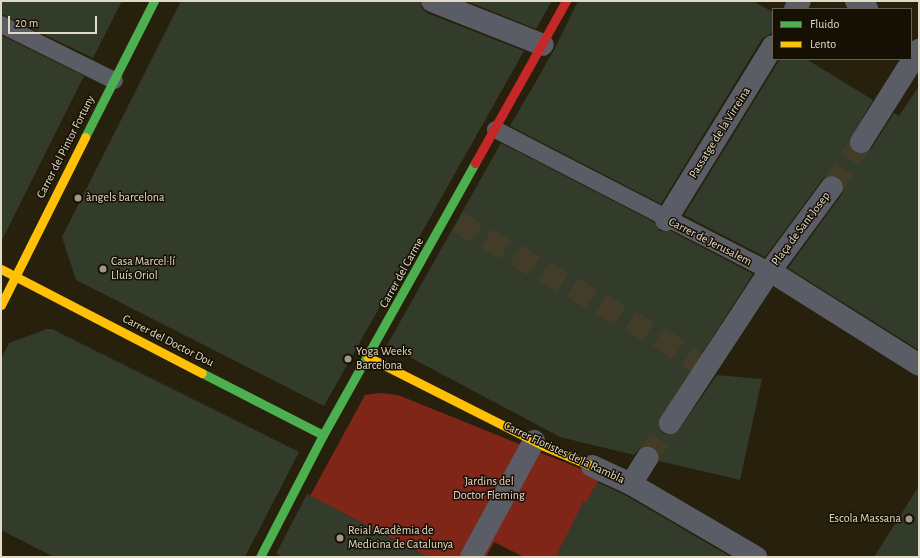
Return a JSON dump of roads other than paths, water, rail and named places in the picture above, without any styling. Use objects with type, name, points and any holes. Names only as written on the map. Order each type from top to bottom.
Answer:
[{"type":"street","name":"Carrer del Pintor Fortuny","points":[[1,305],[154,1]]},
{"type":"street","points":[[432,1],[543,45]]},
{"type":"street","name":"Carrer del Carme","points":[[260,557],[324,435],[543,45],[566,1]]},
{"type":"street","points":[[856,1],[866,8]]},
{"type":"street","name":"Passatge de la Virreina","points":[[666,220],[772,48]]},
{"type":"street","points":[[860,142],[919,50]]},
{"type":"street","name":"Plaça de Sant Josep","points":[[670,423],[703,366],[832,187]]},
{"type":"street","name":"Carrer del Doctor Dou","points":[[1,269],[324,435]]},
{"type":"street","name":"Carrer de Jerusalem","points":[[770,271],[919,365]]},
{"type":"street","name":"Carrer Floristes de la Rambla","points":[[368,357],[534,440],[631,484],[756,557]]},
{"type":"street","points":[[471,557],[534,440]]},
{"type":"street","points":[[631,484],[647,458]]},
{"type":"lane","points":[[1,24],[114,80]]},
{"type":"lane","name":"Carrer de Jerusalem","points":[[495,129],[666,220],[770,271]]},
{"type":"tunnel","points":[[832,187],[861,142]]},
{"type":"tunnel","points":[[458,222],[660,338],[701,365]]},
{"type":"tunnel","points":[[647,458],[670,423]]},
{"type":"place","name":"àngels barcelona","points":[[78,198]]},
{"type":"place","name":"Casa Marcel·lí Lluís Oriol","points":[[103,269]]},
{"type":"place","name":"Yoga Weeks Barcelona","points":[[348,359]]},
{"type":"place","name":"Escola Massana","points":[[909,519]]},
{"type":"place","name":"Reial Acadèmia de Medicina de Catalunya","points":[[340,538]]},
{"type":"park label","name":"Jardins del Doctor Fleming","points":[[489,489]]}]
